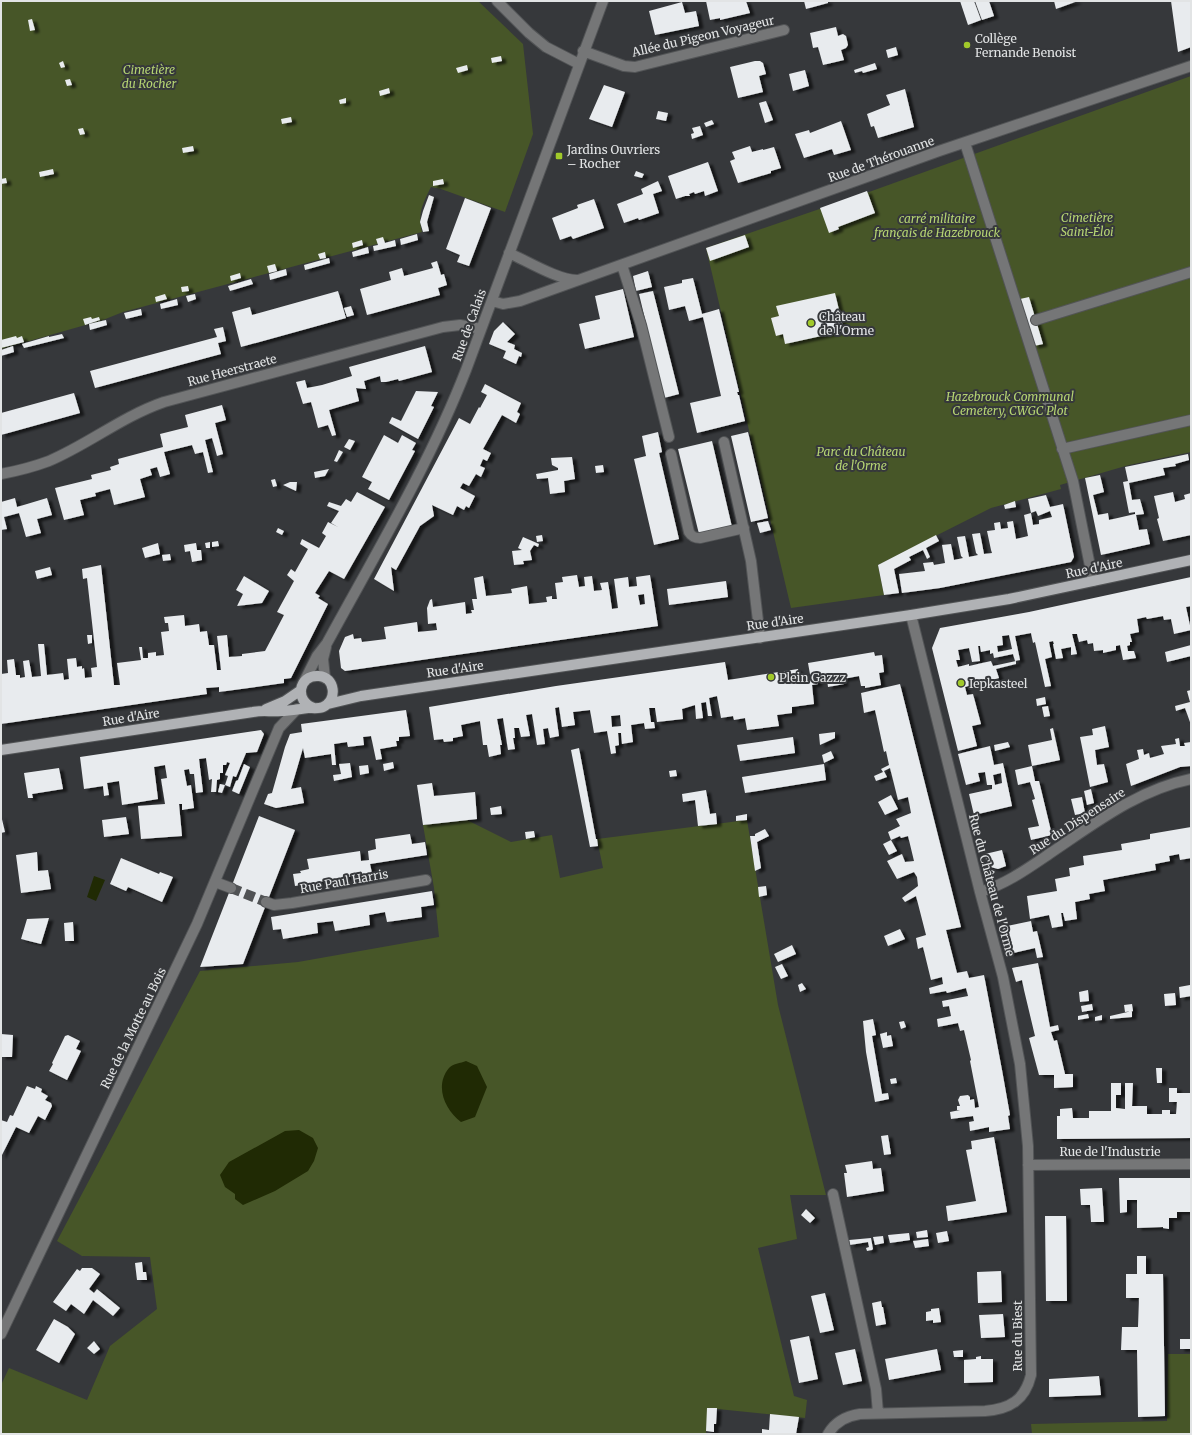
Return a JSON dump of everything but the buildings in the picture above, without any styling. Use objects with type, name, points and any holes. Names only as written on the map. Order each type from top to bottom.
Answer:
[{"type":"main road","name":"Rue d'Aire","points":[[328,704],[361,696],[760,638],[1009,599],[1191,560]]},
{"type":"main road","points":[[314,676],[325,678],[333,687],[333,696],[328,704],[321,708],[314,708],[306,704],[303,700],[302,686],[309,678],[314,676]]},
{"type":"main road","name":"Rue d'Aire","points":[[277,708],[302,686]]},
{"type":"main road","name":"Rue d'Aire","points":[[333,687],[347,693],[361,696]]},
{"type":"main road","name":"Rue d'Aire","points":[[1,750],[277,708],[297,710],[314,708]]},
{"type":"street","points":[[497,1],[529,33],[546,47],[579,64]]},
{"type":"street","name":"Rue de Calais","points":[[302,686],[317,656],[327,643],[433,447],[456,396],[602,1]]},
{"type":"street","name":"Allée du Pigeon Voyageur","points":[[583,51],[624,66],[635,67],[784,30]]},
{"type":"street","name":"Rue de Thérouanne","points":[[492,301],[503,304],[520,301],[965,143],[1191,66]]},
{"type":"street","points":[[965,143],[1029,323],[1062,449],[1073,482],[1093,581]]},
{"type":"street","name":"Rue de Thérouanne","points":[[509,253],[559,276],[574,280],[582,280]]},
{"type":"street","points":[[622,265],[640,320],[669,437]]},
{"type":"street","points":[[1029,323],[1191,272]]},
{"type":"street","name":"Rue Heerstraete","points":[[1,474],[23,470],[50,460],[129,416],[164,402],[442,327],[460,325],[481,330]]},
{"type":"street","points":[[1062,449],[1191,420]]},
{"type":"street","points":[[724,442],[751,561],[760,638]]},
{"type":"street","points":[[671,454],[689,532],[692,536],[695,538],[700,538],[744,528]]},
{"type":"street","name":"Rue du Château de l'Orme","points":[[911,615],[980,892],[1003,977],[1018,1053],[1027,1129],[1028,1165]]},
{"type":"street","name":"Rue de Calais","points":[[325,678],[323,659],[327,643]]},
{"type":"street","name":"Rue de la Motte au Bois","points":[[277,708],[279,728]]},
{"type":"street","name":"Rue de la Motte au Bois","points":[[1,1334],[178,964],[215,882],[279,728],[297,710]]},
{"type":"street","name":"Rue du Dispensaire","points":[[980,892],[999,885],[1022,872],[1104,816],[1126,803],[1160,788],[1191,779]]},
{"type":"street","name":"Rue Paul Harris","points":[[266,902],[274,905],[292,903],[426,880]]},
{"type":"street","points":[[215,882],[231,888]]},
{"type":"street","name":"Rue de l'Industrie","points":[[1028,1165],[1191,1164]]},
{"type":"street","name":"Rue du Biest","points":[[828,1434],[834,1426],[845,1418],[860,1414],[993,1411],[1010,1405],[1022,1396],[1026,1390],[1031,1367],[1028,1165]]},
{"type":"street","points":[[833,1194],[876,1389],[878,1414]]},
{"type":"green space","name":"Cimetière du Rocher","points":[[1,1],[478,1],[523,44],[533,134],[505,212],[441,189],[431,187],[423,204],[421,214],[420,220],[422,232],[123,312],[103,320],[1,349]]},
{"type":"green space","points":[[1191,76],[1191,452],[1129,465],[1060,485],[1061,489],[991,508],[878,565],[884,595],[791,608],[706,248],[869,192]]},
{"type":"green space","points":[[467,820],[511,842],[552,835],[560,878],[603,868],[597,839],[747,820],[778,1005],[826,1195],[790,1195],[797,1239],[758,1248],[794,1396],[807,1400],[805,1418],[708,1408],[706,1434],[1,1434],[1,1385],[9,1368],[87,1400],[110,1346],[157,1309],[150,1257],[82,1256],[57,1241],[200,971],[298,962],[439,937],[434,888],[423,825]]},
{"type":"green space","points":[[1168,1354],[1191,1354],[1191,1434],[1032,1434],[1031,1424],[1167,1421]]},
{"type":"shaded area","points":[[94,876],[105,880],[96,901],[87,897]]},
{"type":"shaded area","points":[[466,1061],[477,1066],[487,1087],[475,1117],[461,1122],[450,1111],[446,1104],[443,1097],[442,1082],[450,1067]]},
{"type":"shaded area","points":[[299,1130],[313,1138],[318,1148],[314,1161],[308,1171],[275,1191],[243,1205],[235,1199],[235,1194],[225,1187],[220,1175],[229,1162],[285,1131]]},
{"type":"tunnel","points":[[231,888],[266,902]]},
{"type":"place","name":"Collège Fernande Benoist","points":[[967,45]]},
{"type":"place","name":"Jardins Ouvriers – Rocher","points":[[559,156]]},
{"type":"place","name":"Château de l'Orme","points":[[811,323]]},
{"type":"place","name":"Plein Gazzz","points":[[771,677]]},
{"type":"place","name":"Iepkasteel","points":[[961,683]]},
{"type":"park label","name":"Cimetière Saint-Éloi","points":[[1087,224]]},
{"type":"park label","name":"carré militaire français de Hazebrouck","points":[[937,225]]},
{"type":"park label","name":"Hazebrouck Communal Cemetery, CWGC Plot","points":[[1010,403]]},
{"type":"park label","name":"Parc du Château de l'Orme","points":[[861,458]]}]
